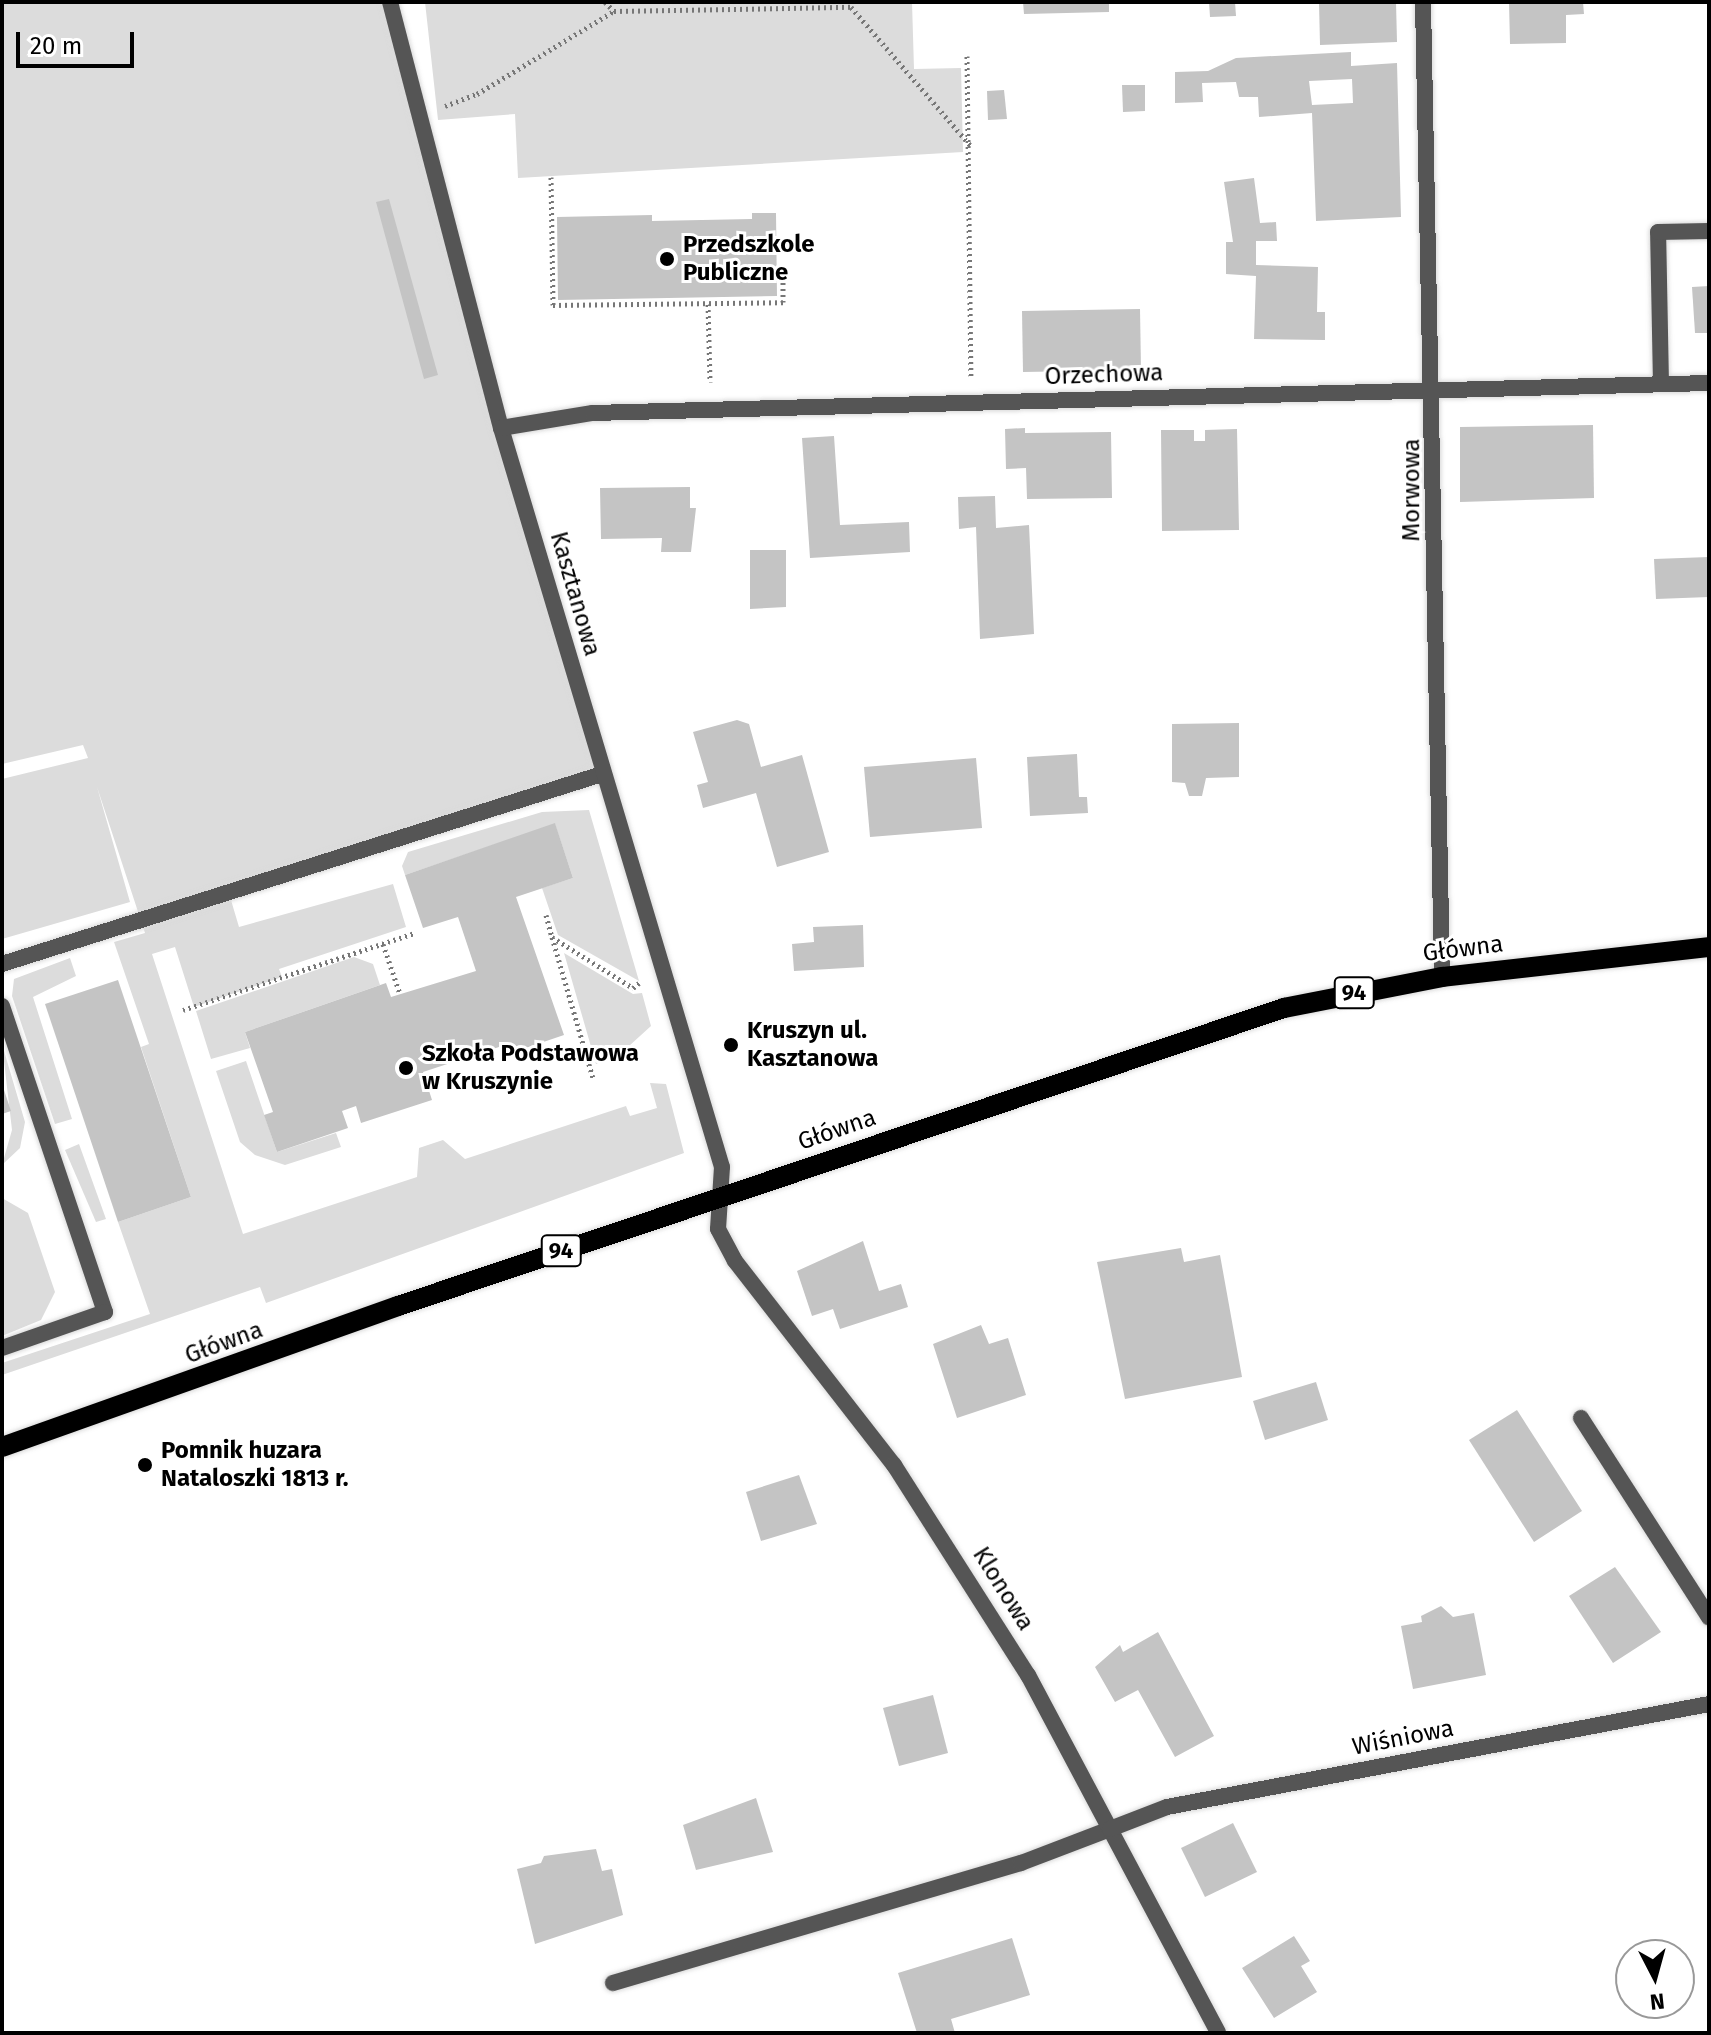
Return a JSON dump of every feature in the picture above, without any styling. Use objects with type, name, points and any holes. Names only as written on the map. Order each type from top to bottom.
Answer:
[{"type":"main road","name":"Główna","points":[[2,1447],[1284,1008],[1442,977],[1709,947]]},
{"type":"street","name":"Kasztanowa","points":[[390,2],[501,428],[722,1167],[725,1197]]},
{"type":"street","name":"Morwowa","points":[[1423,2],[1436,390],[1442,977]]},
{"type":"street","points":[[1661,384],[1658,232],[1709,231]]},
{"type":"street","name":"Orzechowa","points":[[501,428],[593,413],[1709,383]]},
{"type":"street","points":[[2,964],[602,774]]},
{"type":"street","points":[[2,1006],[105,1312],[2,1348]]},
{"type":"street","name":"Klonowa","points":[[725,1197],[718,1229],[729,1253],[902,1477],[1028,1675],[1218,2033]]},
{"type":"street","points":[[1581,1418],[1709,1617]]},
{"type":"street","name":"Wiśniowa","points":[[613,1983],[1021,1863],[1167,1807],[1709,1704]]},
{"type":"path","points":[[605,2],[614,11]]},
{"type":"path","points":[[437,109],[477,94],[614,11],[854,5],[971,146]]},
{"type":"path","points":[[967,56],[971,146],[971,385]]},
{"type":"path","points":[[551,177],[553,305],[783,302],[783,270]]},
{"type":"path","points":[[708,304],[710,391]]},
{"type":"path","points":[[546,915],[593,1078]]},
{"type":"path","points":[[183,1010],[414,933]]},
{"type":"path","points":[[552,937],[633,988],[639,982]]},
{"type":"path","points":[[383,944],[400,994]]},
{"type":"shaded area","points":[[2,2],[390,2],[602,774],[228,890],[239,927],[393,884],[406,927],[279,969],[282,977],[194,1007],[175,947],[152,954],[243,1234],[417,1177],[419,1148],[443,1140],[465,1159],[626,1106],[630,1116],[657,1108],[650,1083],[666,1084],[684,1153],[266,1303],[260,1287],[2,1375],[2,1363],[150,1314],[118,1222],[191,1197],[141,1047],[149,1044],[114,942],[145,933],[97,787],[130,902],[2,939],[2,779],[88,758],[83,745],[2,764]]},
{"type":"shaded area","points":[[425,2],[912,2],[914,69],[961,68],[963,152],[518,178],[515,114],[438,120]]},
{"type":"shaded area","points":[[589,810],[639,981],[558,935],[542,888],[573,878],[555,824],[405,875],[402,866],[408,852],[542,812]]},
{"type":"shaded area","points":[[564,953],[633,994],[642,993],[651,1026],[618,1056],[596,1064]]},
{"type":"shaded area","points":[[354,957],[373,964],[380,985],[245,1032],[250,1048],[211,1059],[196,1011]]},
{"type":"shaded area","points":[[70,958],[76,976],[33,997],[72,1119],[55,1124],[12,996],[14,979]]},
{"type":"shaded area","points":[[2,1044],[25,1122],[20,1148],[2,1165],[12,1130]]},
{"type":"shaded area","points":[[246,1061],[277,1152],[336,1133],[341,1147],[285,1165],[255,1155],[240,1142],[216,1071]]},
{"type":"shaded area","points":[[79,1144],[106,1219],[96,1222],[65,1150]]},
{"type":"shaded area","points":[[2,1198],[28,1213],[55,1292],[41,1320],[2,1336]]},
{"type":"building","points":[[1023,2],[1109,2],[1109,12],[1024,14]]},
{"type":"building","points":[[1209,2],[1235,2],[1236,16],[1210,17]]},
{"type":"building","points":[[1319,2],[1396,2],[1397,42],[1320,45]]},
{"type":"building","points":[[1509,2],[1583,2],[1584,14],[1566,15],[1566,43],[1510,44]]},
{"type":"building","points":[[1351,52],[1351,66],[1397,63],[1401,217],[1316,221],[1312,113],[1259,117],[1258,97],[1239,97],[1236,82],[1202,83],[1203,102],[1175,103],[1175,72],[1208,71],[1236,58]],"holes":[[[1352,79],[1353,103],[1312,105],[1309,81]]]},
{"type":"building","points":[[1122,85],[1145,85],[1145,111],[1123,112]]},
{"type":"building","points":[[1004,90],[1007,119],[988,120],[987,91]]},
{"type":"building","points":[[1254,178],[1260,223],[1276,222],[1277,241],[1256,241],[1256,265],[1318,267],[1317,312],[1325,312],[1325,340],[1254,339],[1256,276],[1226,274],[1226,242],[1233,242],[1224,182]]},
{"type":"building","points":[[389,199],[438,375],[424,379],[376,202]]},
{"type":"building","name":"Przedszkole Publiczne","points":[[752,213],[776,213],[777,296],[558,300],[557,217],[652,215],[652,221],[752,219]]},
{"type":"building","points":[[1709,286],[1709,333],[1695,333],[1692,287]]},
{"type":"building","points":[[1140,309],[1141,370],[1023,372],[1022,311]]},
{"type":"building","points":[[1593,425],[1594,498],[1460,502],[1460,427]]},
{"type":"building","points":[[1025,428],[1025,433],[1111,432],[1112,498],[1027,499],[1026,468],[1006,469],[1005,429]]},
{"type":"building","points":[[1237,429],[1239,530],[1162,531],[1161,430],[1194,430],[1194,441],[1205,441],[1205,430]]},
{"type":"building","points":[[834,436],[840,525],[909,522],[910,552],[810,558],[802,438]]},
{"type":"building","points":[[690,487],[690,508],[696,508],[691,552],[661,552],[662,538],[601,539],[600,488]]},
{"type":"building","points":[[995,496],[996,528],[1029,525],[1034,634],[980,639],[976,527],[959,529],[958,497]]},
{"type":"building","points":[[750,550],[786,550],[786,607],[750,609]]},
{"type":"building","points":[[1709,557],[1709,597],[1656,599],[1654,559]]},
{"type":"building","points":[[737,720],[749,724],[761,767],[802,755],[829,852],[777,867],[756,793],[703,808],[697,785],[708,782],[693,732]]},
{"type":"building","points":[[1239,723],[1239,777],[1206,778],[1202,796],[1189,796],[1185,783],[1172,782],[1172,724]]},
{"type":"building","points":[[1077,754],[1079,797],[1087,797],[1088,813],[1030,816],[1027,757]]},
{"type":"building","points":[[976,758],[982,828],[870,837],[864,767]]},
{"type":"building","points":[[555,823],[573,878],[516,897],[564,1035],[505,1055],[502,1046],[423,1072],[432,1100],[361,1123],[356,1106],[342,1111],[348,1128],[277,1152],[264,1115],[273,1112],[245,1032],[386,983],[391,997],[476,971],[458,917],[423,928],[405,875]]},
{"type":"building","points":[[863,925],[864,967],[794,971],[792,944],[814,942],[813,927]]},
{"type":"building","points":[[118,980],[191,1197],[118,1222],[45,1004]]},
{"type":"building","points":[[2,1084],[11,1111],[2,1114]]},
{"type":"building","points":[[863,1241],[879,1291],[901,1284],[908,1307],[840,1329],[833,1309],[812,1316],[797,1271]]},
{"type":"building","points":[[1181,1248],[1184,1262],[1220,1255],[1242,1377],[1125,1399],[1097,1262]]},
{"type":"building","points":[[981,1325],[989,1344],[1008,1338],[1026,1395],[957,1418],[933,1344]]},
{"type":"building","points":[[1316,1382],[1328,1420],[1265,1440],[1253,1401]]},
{"type":"building","points":[[1517,1410],[1582,1511],[1534,1542],[1469,1440]]},
{"type":"building","points":[[799,1475],[817,1524],[761,1541],[746,1492]]},
{"type":"building","points":[[1615,1567],[1661,1632],[1613,1663],[1569,1596]]},
{"type":"building","points":[[1441,1606],[1453,1617],[1474,1613],[1486,1675],[1413,1689],[1401,1626],[1422,1622],[1421,1616]]},
{"type":"building","points":[[1158,1632],[1214,1736],[1175,1757],[1138,1690],[1115,1702],[1095,1667],[1120,1645],[1123,1652]]},
{"type":"building","points":[[933,1695],[948,1753],[899,1766],[883,1708]]},
{"type":"building","points":[[756,1798],[773,1852],[696,1870],[683,1825]]},
{"type":"building","points":[[1233,1823],[1257,1872],[1205,1897],[1181,1848]]},
{"type":"building","points":[[596,1849],[602,1871],[612,1869],[623,1915],[535,1944],[517,1869],[541,1863],[544,1856]]},
{"type":"building","points":[[1294,1936],[1310,1961],[1301,1966],[1317,1992],[1274,2018],[1242,1968]]},
{"type":"building","points":[[1012,1938],[1030,1995],[951,2019],[955,2033],[917,2033],[898,1973]]},
{"type":"place","name":"Przedszkole Publiczne","points":[[667,259]]},
{"type":"place","name":"Kruszyn ul. Kasztanowa","points":[[731,1045]]},
{"type":"place","name":"Szkoła Podstawowa w Kruszynie","points":[[406,1068]]},
{"type":"place","name":"Pomnik huzara Nataloszki 1813 r.","points":[[145,1465]]}]
